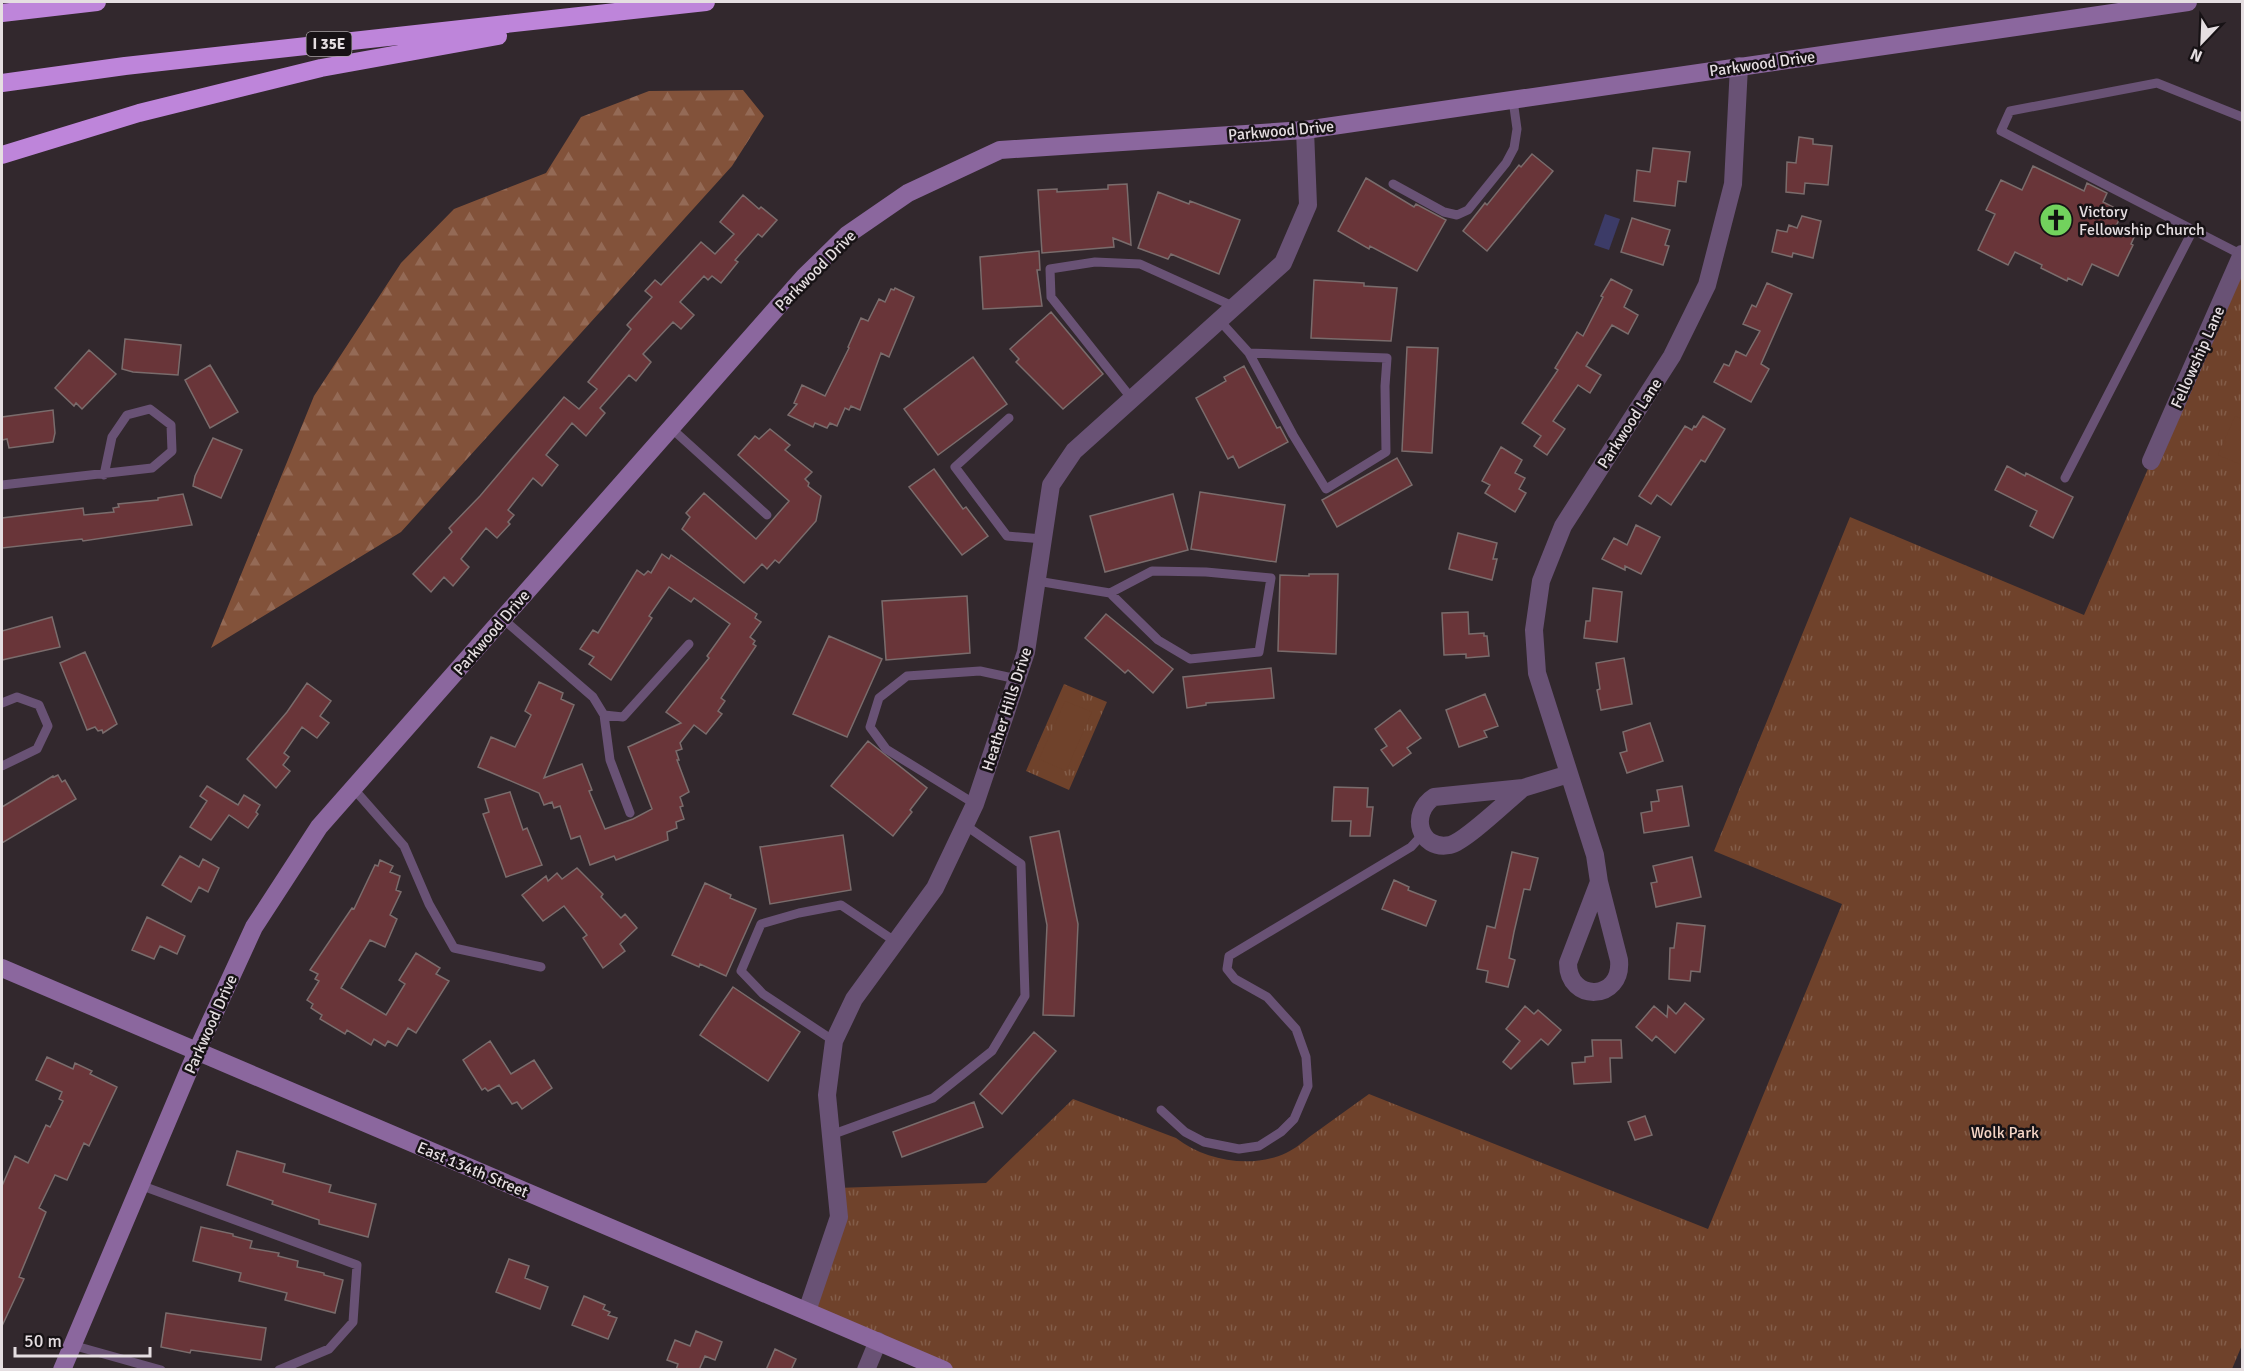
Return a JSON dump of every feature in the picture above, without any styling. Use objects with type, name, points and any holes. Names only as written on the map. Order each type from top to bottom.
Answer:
[{"type":"highway","points":[[2,13],[97,2]]},
{"type":"highway","name":"I 35E","points":[[2,83],[125,66],[706,2]]},
{"type":"highway","points":[[2,155],[139,113],[321,68],[657,7]]},
{"type":"street","name":"Parkwood Drive","points":[[62,1370],[197,1051],[254,927],[319,827],[804,277],[847,235],[908,193],[1000,150],[1305,130],[2188,2]]},
{"type":"street","name":"Parkwood Lane","points":[[1599,882],[1568,963],[1568,970],[1574,983],[1580,988],[1594,992],[1608,988],[1618,975],[1619,968],[1595,855],[1537,673],[1534,630],[1541,581],[1563,526],[1672,356],[1707,285],[1733,184],[1739,66]]},
{"type":"street","name":"Heather Hills Drive","points":[[807,1311],[839,1217],[827,1095],[834,1041],[854,999],[935,888],[975,804],[1026,652],[1051,485],[1074,451],[1283,263],[1308,205],[1305,130]]},
{"type":"street","name":"Fellowship Lane","points":[[2151,461],[2242,254]]},
{"type":"street","points":[[1522,788],[1457,843],[1442,846],[1428,840],[1420,827],[1420,813],[1423,806],[1434,796],[1522,788],[1569,774]]},
{"type":"street","name":"East 134th Street","points":[[2,968],[944,1370]]},
{"type":"street","points":[[866,1370],[878,1341]]},
{"type":"lane","points":[[2242,117],[2157,83],[2010,111],[2001,131],[2242,254]]},
{"type":"lane","points":[[1393,184],[1444,212],[1457,215],[1468,210],[1506,163],[1514,148],[1517,129],[1513,100]]},
{"type":"lane","points":[[2065,478],[2193,230]]},
{"type":"lane","points":[[1132,399],[1051,297],[1050,270],[1095,262],[1140,264],[1235,307]]},
{"type":"lane","points":[[1220,321],[1249,354],[1293,435],[1326,489],[1386,452],[1384,386],[1387,358],[1249,354]]},
{"type":"lane","points":[[2,485],[104,475],[152,468],[172,450],[171,424],[150,409],[127,415],[112,437],[104,475]]},
{"type":"lane","points":[[1009,418],[955,467],[1007,536],[1043,538]]},
{"type":"lane","points":[[671,428],[767,515]]},
{"type":"lane","points":[[1036,581],[1110,592],[1152,571],[1206,572],[1271,578],[1259,652],[1190,658],[1158,640],[1110,592]]},
{"type":"lane","points":[[503,619],[593,697],[604,715],[610,760],[630,813]]},
{"type":"lane","points":[[604,715],[623,717],[689,644]]},
{"type":"lane","points":[[975,804],[886,749],[870,727],[879,698],[907,676],[980,671],[1017,679]]},
{"type":"lane","points":[[2,702],[17,697],[39,705],[48,726],[37,749],[2,766]]},
{"type":"lane","points":[[353,788],[404,846],[429,904],[454,948],[540,967]]},
{"type":"lane","points":[[831,1135],[933,1098],[992,1051],[1025,996],[1021,864],[965,825]]},
{"type":"lane","points":[[1161,1110],[1185,1132],[1204,1142],[1239,1149],[1259,1146],[1281,1132],[1294,1119],[1308,1086],[1306,1058],[1296,1029],[1267,997],[1235,979],[1227,969],[1229,956],[1411,847],[1423,834]]},
{"type":"lane","points":[[834,1041],[763,994],[741,971],[761,924],[799,913],[841,905],[896,942]]},
{"type":"lane","points":[[140,1185],[357,1264],[353,1322],[329,1349],[279,1370]]},
{"type":"lane","points":[[72,1345],[161,1370]]},
{"type":"green space","points":[[743,90],[764,116],[732,166],[401,532],[211,648],[314,396],[401,263],[454,209],[546,173],[581,117],[649,91]]},
{"type":"green space","name":"Wolk Park","points":[[2242,254],[2242,1345],[2232,1369],[944,1370],[807,1311],[839,1217],[836,1188],[986,1183],[1073,1099],[1176,1138],[1188,1146],[1215,1157],[1258,1161],[1272,1158],[1296,1147],[1369,1094],[1708,1229],[1842,904],[1714,851],[1850,517],[2084,615]]},
{"type":"green space","points":[[2235,416],[2242,419],[2242,465],[2218,455]]},
{"type":"green space","points":[[1064,684],[1107,702],[1069,790],[1026,771]]},
{"type":"green space","points":[[1065,701],[1092,712],[1066,771],[1039,759]]},
{"type":"shaded area","points":[[1605,214],[1620,219],[1609,250],[1594,245]]},
{"type":"building","points":[[1799,137],[1813,139],[1813,144],[1832,146],[1828,185],[1805,183],[1804,194],[1786,192],[1787,162],[1796,163]]},
{"type":"building","points":[[1653,148],[1690,152],[1686,182],[1678,181],[1675,206],[1634,201],[1637,170],[1650,172]]},
{"type":"building","points":[[1532,154],[1553,171],[1487,251],[1463,231],[1519,165],[1521,167]]},
{"type":"building","name":"Victory Fellowship Church","points":[[2033,166],[2084,191],[2087,183],[2107,193],[2103,202],[2123,212],[2116,226],[2135,235],[2131,244],[2133,245],[2118,276],[2092,264],[2082,285],[2068,278],[2067,281],[2015,252],[2008,265],[1978,250],[1995,214],[1986,210],[2001,180],[2022,190]]},
{"type":"building","points":[[1366,178],[1414,207],[1416,204],[1446,220],[1417,271],[1370,246],[1369,249],[1338,231]]},
{"type":"building","points":[[1127,184],[1131,245],[1113,238],[1114,247],[1042,253],[1038,190],[1057,189],[1057,192],[1108,189],[1108,185]]},
{"type":"building","points":[[1158,192],[1189,204],[1190,201],[1240,220],[1219,274],[1171,254],[1168,259],[1138,248]]},
{"type":"building","points":[[743,195],[759,209],[761,207],[777,220],[762,237],[758,234],[735,260],[738,262],[721,283],[712,276],[708,280],[704,276],[680,302],[694,315],[681,329],[673,322],[643,354],[651,362],[636,381],[629,375],[600,408],[605,413],[586,436],[572,423],[546,455],[558,465],[542,486],[533,478],[508,510],[514,515],[508,522],[510,524],[497,538],[486,528],[461,559],[469,567],[453,586],[444,577],[431,592],[413,574],[452,532],[449,528],[480,496],[564,397],[579,409],[597,389],[588,382],[631,329],[627,325],[652,297],[645,291],[655,280],[661,285],[701,242],[715,254],[734,234],[720,222]]},
{"type":"building","points":[[1802,216],[1821,221],[1813,258],[1793,253],[1792,257],[1772,252],[1777,230],[1787,232],[1789,225],[1797,228]]},
{"type":"building","points":[[1632,218],[1670,230],[1665,245],[1669,246],[1663,265],[1621,252]]},
{"type":"building","points":[[1039,251],[1040,270],[1037,270],[1042,306],[983,309],[980,257]]},
{"type":"building","points":[[1611,279],[1632,290],[1624,307],[1638,315],[1628,334],[1612,325],[1586,366],[1601,375],[1590,393],[1578,385],[1553,421],[1565,429],[1547,455],[1534,446],[1541,436],[1522,423],[1558,370],[1555,368],[1577,332],[1583,336]]},
{"type":"building","points":[[1314,280],[1364,283],[1364,286],[1397,288],[1391,341],[1311,338]]},
{"type":"building","points":[[1767,283],[1792,294],[1761,364],[1769,369],[1751,402],[1714,382],[1724,364],[1729,366],[1736,351],[1746,356],[1760,331],[1743,324],[1752,305],[1756,307]]},
{"type":"building","points":[[895,288],[914,297],[889,357],[881,353],[860,410],[851,406],[849,410],[845,408],[837,426],[830,423],[827,428],[815,423],[813,427],[788,415],[797,404],[794,403],[802,385],[825,396],[861,318],[868,321],[879,299],[885,302],[891,289]]},
{"type":"building","points":[[1051,312],[1103,374],[1063,409],[1016,362],[1019,359],[1010,349]]},
{"type":"building","points":[[125,339],[181,345],[178,375],[133,372],[122,369]]},
{"type":"building","points":[[1407,347],[1438,348],[1432,453],[1402,451]]},
{"type":"building","points":[[89,350],[116,374],[82,409],[76,403],[74,406],[55,388]]},
{"type":"building","points":[[973,357],[1007,404],[938,455],[904,409]]},
{"type":"building","points":[[210,365],[238,412],[210,428],[185,380]]},
{"type":"building","points":[[1244,366],[1277,428],[1280,427],[1288,442],[1239,468],[1233,456],[1228,459],[1196,398],[1226,381],[1224,377]]},
{"type":"building","points":[[53,410],[55,433],[53,442],[9,448],[7,439],[2,440],[2,417]]},
{"type":"building","points":[[1703,416],[1725,429],[1705,462],[1701,460],[1671,505],[1657,495],[1651,504],[1639,496],[1685,426],[1692,430]]},
{"type":"building","points":[[770,429],[790,445],[785,450],[812,472],[805,479],[809,483],[808,486],[821,496],[816,521],[779,563],[775,560],[767,569],[762,564],[744,583],[682,529],[690,517],[686,513],[704,493],[756,539],[789,501],[738,455],[755,436],[759,439]]},
{"type":"building","points":[[213,438],[242,450],[221,498],[193,486],[195,476]]},
{"type":"building","points":[[1501,447],[1522,460],[1515,473],[1525,478],[1519,489],[1526,493],[1515,512],[1485,493],[1490,485],[1482,481]]},
{"type":"building","points":[[1397,458],[1412,485],[1337,527],[1322,500]]},
{"type":"building","points":[[2007,466],[2073,497],[2053,538],[2030,526],[2037,511],[1995,490]]},
{"type":"building","points":[[934,469],[963,509],[966,507],[988,536],[962,555],[909,487]]},
{"type":"building","points":[[1200,492],[1285,505],[1276,562],[1191,549]]},
{"type":"building","points":[[183,494],[192,525],[83,541],[82,539],[2,548],[2,518],[83,508],[84,515],[114,512],[113,508],[119,507],[118,504],[158,500],[158,498]]},
{"type":"building","points":[[1173,494],[1188,550],[1105,572],[1090,516]]},
{"type":"building","points":[[1636,525],[1660,537],[1641,574],[1625,566],[1625,570],[1602,559],[1614,538],[1627,545]]},
{"type":"building","points":[[1458,533],[1497,543],[1493,559],[1497,559],[1492,580],[1449,569]]},
{"type":"building","points":[[662,554],[669,559],[671,555],[757,614],[755,618],[761,622],[750,637],[755,641],[753,644],[756,646],[721,698],[725,701],[718,711],[722,714],[706,734],[694,725],[680,743],[682,749],[676,751],[689,792],[680,797],[684,819],[676,822],[677,828],[667,832],[668,840],[616,860],[614,856],[590,865],[580,836],[571,839],[560,806],[554,808],[552,802],[544,805],[539,793],[478,767],[491,737],[515,747],[531,715],[525,711],[539,682],[563,693],[561,699],[574,705],[544,778],[582,764],[592,790],[589,791],[605,829],[652,809],[628,747],[681,723],[666,712],[709,658],[707,656],[730,624],[694,598],[691,602],[669,587],[649,616],[652,618],[611,680],[589,664],[594,657],[580,649],[593,630],[598,633],[637,570],[644,575],[648,571],[651,573]]},
{"type":"building","points":[[1309,574],[1338,574],[1336,654],[1278,651],[1280,575],[1309,576]]},
{"type":"building","points":[[1593,588],[1622,592],[1617,642],[1584,638],[1586,621],[1590,621]]},
{"type":"building","points":[[967,596],[970,653],[886,660],[882,601]]},
{"type":"building","points":[[1468,612],[1469,634],[1484,633],[1484,636],[1487,636],[1489,656],[1466,658],[1466,654],[1444,655],[1442,613]]},
{"type":"building","points":[[1106,614],[1173,669],[1153,693],[1128,670],[1125,673],[1085,638]]},
{"type":"building","points":[[52,617],[60,647],[2,660],[2,631]]},
{"type":"building","points":[[829,636],[882,659],[847,737],[793,714]]},
{"type":"building","points":[[85,652],[117,724],[103,733],[95,727],[87,730],[60,663]]},
{"type":"building","points":[[1624,658],[1632,704],[1601,710],[1597,690],[1600,689],[1596,663]]},
{"type":"building","points":[[1271,668],[1274,698],[1206,703],[1206,705],[1187,708],[1183,677]]},
{"type":"building","points":[[307,683],[331,701],[320,716],[329,723],[317,738],[302,727],[284,753],[289,757],[283,765],[290,771],[276,788],[247,759],[287,712]]},
{"type":"building","points":[[1485,694],[1498,726],[1484,731],[1487,737],[1459,747],[1446,710]]},
{"type":"building","points":[[1400,710],[1421,738],[1407,748],[1411,753],[1393,766],[1381,750],[1387,746],[1375,729]]},
{"type":"building","points":[[1650,723],[1663,761],[1627,773],[1620,753],[1627,751],[1623,732]]},
{"type":"building","points":[[868,741],[927,788],[893,836],[831,786]]},
{"type":"building","points":[[58,775],[62,782],[65,780],[76,799],[2,843],[2,807]]},
{"type":"building","points":[[207,786],[238,805],[244,795],[260,805],[256,812],[258,814],[248,828],[229,815],[211,840],[190,827],[207,801],[200,796]]},
{"type":"building","points":[[1682,786],[1689,826],[1644,833],[1641,813],[1652,811],[1651,802],[1659,801],[1657,790]]},
{"type":"building","points":[[1334,787],[1368,788],[1367,807],[1373,807],[1370,836],[1350,836],[1351,821],[1332,821]]},
{"type":"building","points":[[510,792],[523,830],[527,828],[542,865],[506,877],[483,814],[489,812],[485,799]]},
{"type":"building","points":[[1059,831],[1078,924],[1074,1016],[1043,1015],[1047,925],[1030,837]]},
{"type":"building","points":[[843,835],[851,890],[770,904],[760,847]]},
{"type":"building","points":[[1512,852],[1538,858],[1530,890],[1524,889],[1514,932],[1509,958],[1515,960],[1508,987],[1486,982],[1488,971],[1477,969],[1487,926],[1495,928]]},
{"type":"building","points":[[180,856],[199,867],[203,859],[219,868],[208,892],[199,887],[191,902],[162,885]]},
{"type":"building","points":[[1692,857],[1701,897],[1656,907],[1651,883],[1657,882],[1653,866]]},
{"type":"building","points":[[380,860],[393,866],[390,872],[400,876],[396,890],[401,892],[390,915],[397,919],[385,947],[370,940],[341,988],[386,1015],[405,984],[399,980],[416,953],[440,968],[436,974],[449,981],[416,1033],[408,1028],[397,1046],[388,1041],[385,1046],[374,1039],[371,1045],[347,1030],[345,1034],[320,1019],[322,1015],[311,1008],[313,1004],[307,1000],[319,981],[315,979],[318,974],[310,970],[352,908],[354,909],[375,865],[378,866]]},
{"type":"building","points":[[577,868],[603,894],[601,897],[621,918],[625,914],[637,928],[620,944],[625,951],[603,968],[583,938],[587,935],[564,906],[543,921],[522,895],[546,876],[548,881],[557,873],[562,879]]},
{"type":"building","points":[[1394,880],[1409,887],[1408,890],[1436,901],[1426,926],[1382,909]]},
{"type":"building","points":[[705,883],[731,895],[730,898],[756,909],[726,976],[672,955]]},
{"type":"building","points":[[147,917],[185,936],[177,954],[160,946],[154,959],[132,950]]},
{"type":"building","points":[[1677,923],[1705,926],[1700,972],[1691,971],[1690,981],[1669,979],[1670,948],[1674,948]]},
{"type":"building","points":[[733,987],[800,1032],[768,1081],[700,1035]]},
{"type":"building","points":[[1685,1003],[1704,1019],[1675,1053],[1656,1036],[1652,1041],[1636,1027],[1654,1006],[1667,1017],[1668,1006],[1676,1014]]},
{"type":"building","points":[[1525,1006],[1534,1014],[1538,1010],[1561,1030],[1548,1045],[1541,1039],[1511,1069],[1503,1062],[1520,1041],[1506,1029]]},
{"type":"building","points":[[1034,1032],[1056,1051],[1002,1114],[980,1094]]},
{"type":"building","points":[[1592,1040],[1621,1040],[1622,1058],[1610,1058],[1611,1082],[1574,1084],[1572,1063],[1585,1062],[1585,1057],[1593,1056]]},
{"type":"building","points":[[490,1041],[511,1074],[534,1060],[552,1088],[522,1109],[517,1102],[512,1104],[499,1085],[488,1091],[485,1088],[482,1090],[463,1060]]},
{"type":"building","points":[[47,1057],[73,1069],[75,1063],[92,1071],[90,1074],[117,1087],[89,1146],[84,1143],[67,1180],[55,1175],[39,1208],[46,1212],[19,1277],[24,1279],[2,1326],[2,1186],[15,1156],[28,1163],[46,1125],[50,1127],[63,1101],[59,1099],[62,1092],[36,1080]]},
{"type":"building","points":[[974,1102],[983,1127],[902,1157],[893,1132]]},
{"type":"building","points":[[1645,1116],[1652,1135],[1635,1140],[1628,1122]]},
{"type":"building","points":[[237,1151],[285,1164],[283,1172],[331,1185],[329,1192],[376,1204],[368,1237],[319,1224],[319,1220],[227,1185]]},
{"type":"building","points":[[201,1227],[252,1241],[250,1248],[279,1253],[278,1256],[298,1261],[297,1267],[343,1280],[335,1313],[285,1300],[287,1293],[239,1281],[241,1273],[193,1261]]},
{"type":"building","points":[[509,1259],[529,1266],[525,1278],[548,1287],[540,1309],[496,1292]]},
{"type":"building","points":[[584,1296],[605,1305],[603,1309],[610,1312],[608,1315],[617,1318],[608,1339],[572,1325]]},
{"type":"building","points":[[166,1313],[266,1328],[261,1360],[191,1350],[190,1353],[161,1347]]},
{"type":"building","points":[[696,1331],[722,1342],[715,1360],[705,1356],[699,1370],[676,1370],[678,1364],[667,1360],[675,1340],[690,1346]]},
{"type":"building","points":[[775,1349],[796,1359],[791,1370],[766,1370]]},
{"type":"place","name":"Victory Fellowship Church","points":[[2056,220]]}]
